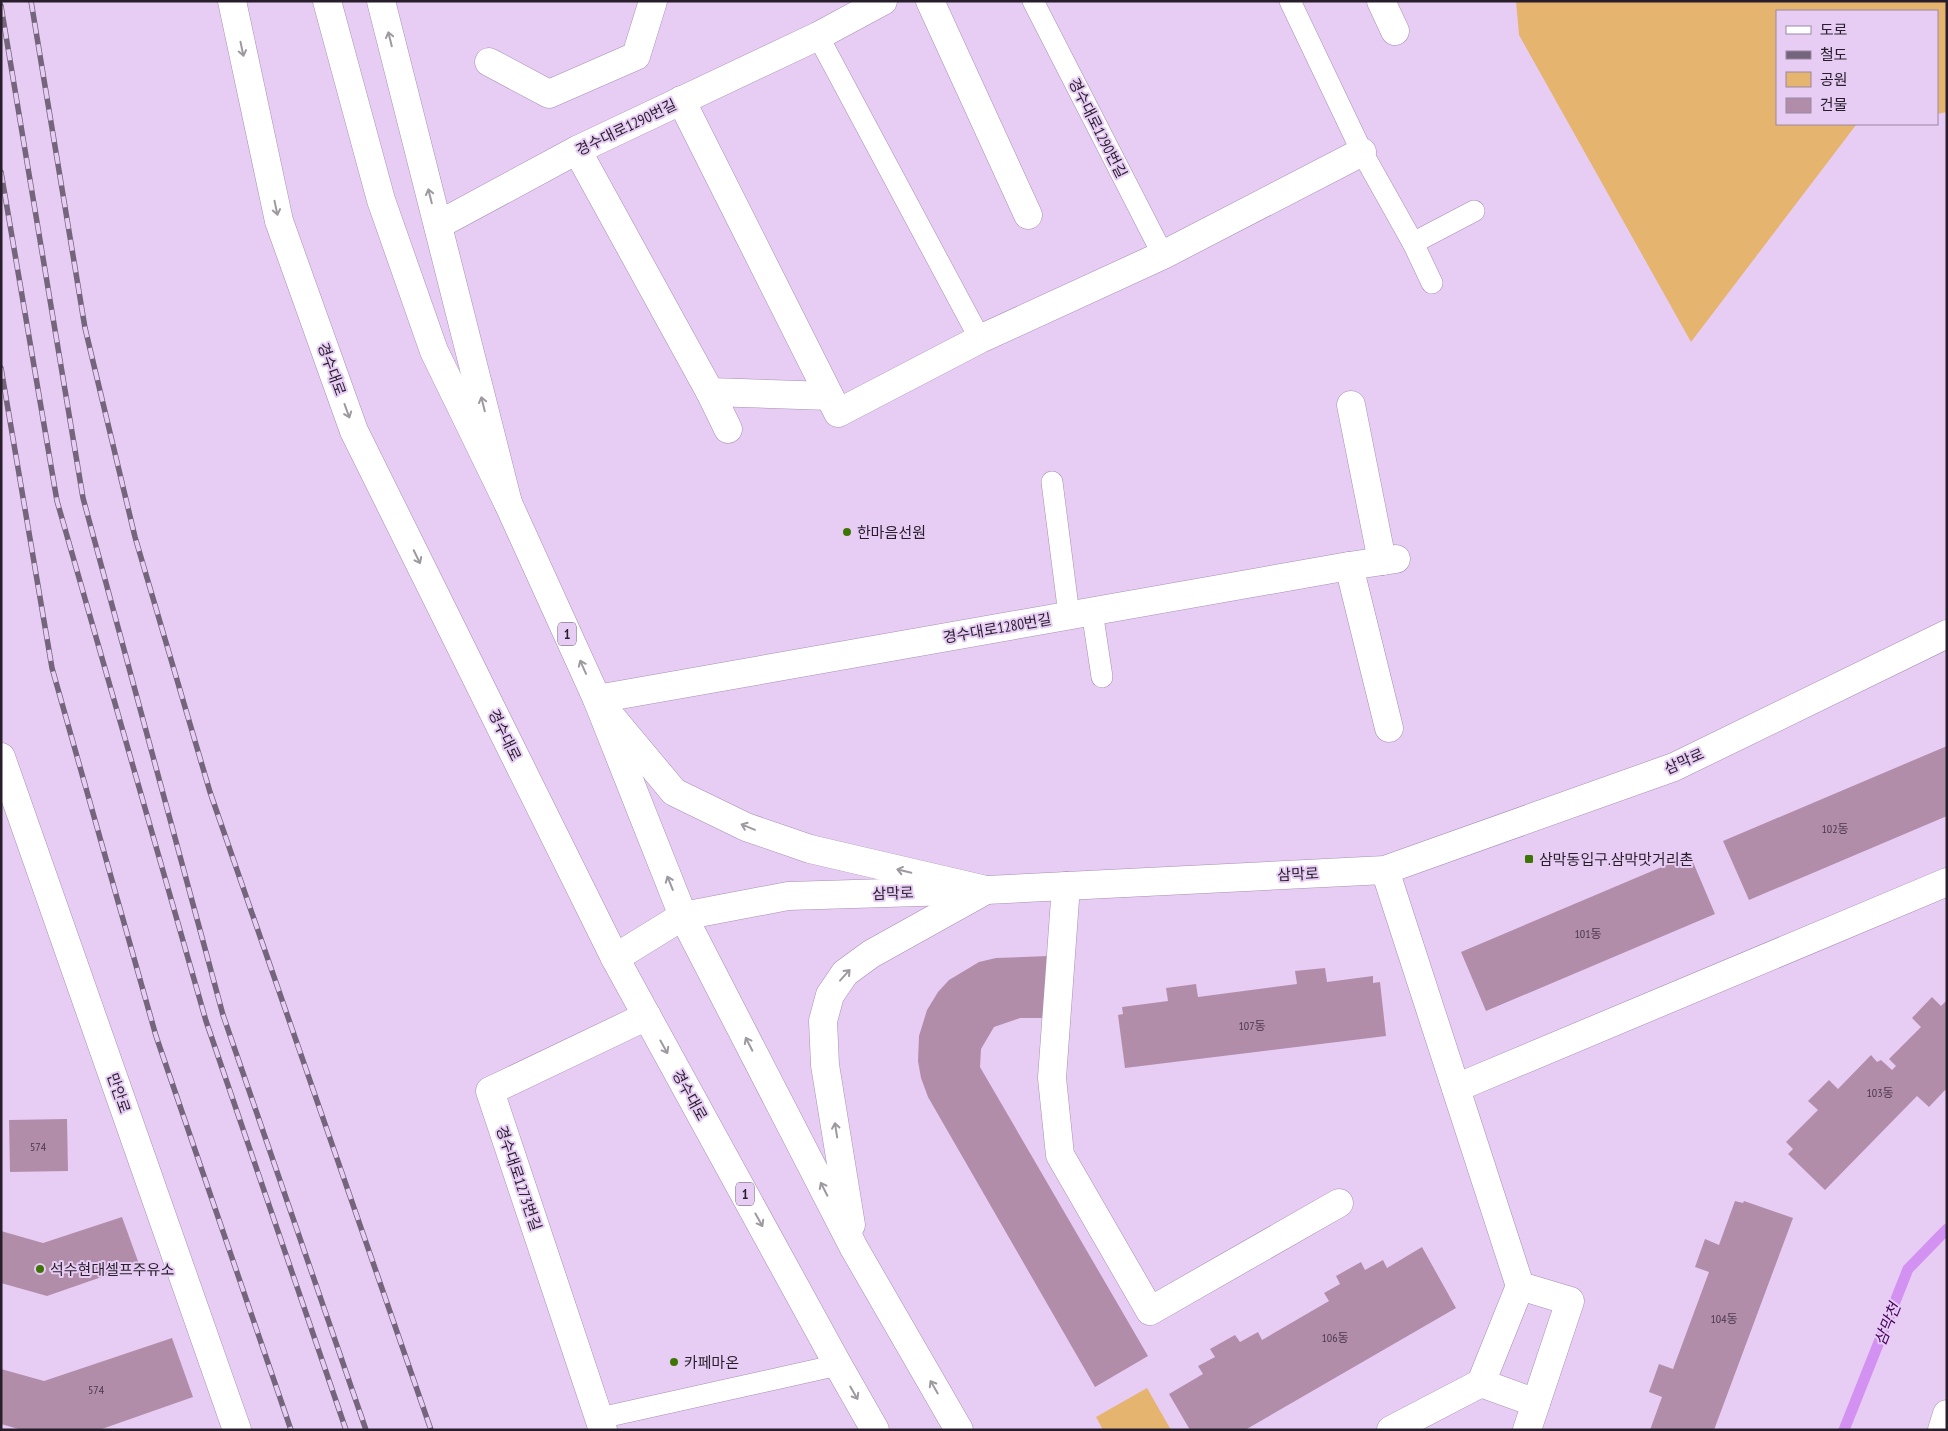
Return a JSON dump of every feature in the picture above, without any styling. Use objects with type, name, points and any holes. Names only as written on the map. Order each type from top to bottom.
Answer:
[{"type":"main road","name":"경수대로","points":[[232,1],[279,221],[354,431],[615,958],[875,1430]]},
{"type":"main road","name":"1","points":[[328,1],[380,200],[434,351],[508,502],[597,699],[683,916],[854,1248],[959,1430]]},
{"type":"main road","points":[[381,1],[508,502]]},
{"type":"main road","points":[[489,62],[549,94],[636,56],[653,1]]},
{"type":"main road","points":[[930,1],[1028,215]]},
{"type":"main road","points":[[1381,1],[1395,31]]},
{"type":"main road","name":"경수대로1290번길","points":[[438,225],[577,150],[818,36],[871,4]]},
{"type":"main road","points":[[681,100],[838,414],[980,339],[1163,255],[1362,152]]},
{"type":"main road","points":[[577,150],[710,392],[728,429]]},
{"type":"main road","points":[[710,392],[829,396]]},
{"type":"main road","name":"경수대로1280번길","points":[[597,699],[1389,560],[1351,405]]},
{"type":"main road","points":[[1349,566],[1389,728]]},
{"type":"main road","name":"삼막로","points":[[615,958],[683,916],[788,896],[986,890],[1385,870],[1674,767],[1947,634]]},
{"type":"main road","points":[[597,699],[674,792],[746,827],[810,849],[986,890]]},
{"type":"main road","name":"만안로","points":[[1,757],[237,1430]]},
{"type":"main road","points":[[1385,870],[1520,1286],[1481,1383],[1391,1430]]},
{"type":"main road","points":[[1456,1088],[1947,882]]},
{"type":"main road","points":[[1066,886],[1052,1078],[1060,1155],[1150,1311],[1339,1203]]},
{"type":"main road","points":[[854,1248],[825,1065],[823,1021],[830,995],[844,973],[870,954],[986,890]]},
{"type":"main road","name":"경수대로1273번길","points":[[602,1424],[490,1091],[647,1016]]},
{"type":"main road","points":[[1520,1286],[1570,1301],[1527,1430]]},
{"type":"main road","points":[[1481,1383],[1536,1403]]},
{"type":"main road","points":[[1942,1430],[1947,1414]]},
{"type":"lane","name":"경수대로1290번길","points":[[1033,1],[1163,255]]},
{"type":"lane","points":[[1290,1],[1362,152],[1413,243],[1432,283]]},
{"type":"lane","points":[[818,36],[980,339]]},
{"type":"lane","points":[[1413,243],[1474,210]]},
{"type":"lane","points":[[1052,482],[1080,613],[1102,677]]},
{"type":"lane","points":[[602,1424],[838,1364]]},
{"type":"green space","points":[[1516,1],[1947,1],[1947,112],[1938,114],[1938,10],[1776,10],[1776,125],[1856,125],[1691,342],[1519,35]]},
{"type":"green space","points":[[1147,1388],[1171,1430],[1103,1430],[1096,1417]]},
{"type":"building","points":[[1947,746],[1947,816],[1749,900],[1723,841]]},
{"type":"building","points":[[1690,855],[1715,914],[1486,1011],[1461,952]]},
{"type":"building","points":[[1048,956],[1050,1018],[1020,1018],[994,1027],[981,1049],[980,1067],[1148,1356],[1095,1387],[928,1097],[921,1078],[918,1061],[919,1036],[927,1010],[938,992],[949,980],[979,962],[996,958]]},
{"type":"building","points":[[1325,968],[1327,982],[1373,976],[1373,983],[1380,982],[1386,1036],[1125,1068],[1118,1015],[1123,1014],[1122,1007],[1168,1001],[1166,988],[1196,984],[1198,997],[1297,984],[1295,971]]},
{"type":"building","points":[[1932,997],[1941,1006],[1947,1000],[1947,1088],[1929,1107],[1917,1096],[1825,1190],[1788,1154],[1793,1149],[1786,1142],[1818,1110],[1808,1101],[1829,1080],[1838,1089],[1871,1055],[1877,1062],[1881,1060],[1892,1070],[1896,1066],[1889,1059],[1921,1027],[1912,1018]]},
{"type":"building","points":[[67,1119],[68,1171],[10,1172],[9,1120]]},
{"type":"building","points":[[1735,1201],[1743,1203],[1744,1201],[1793,1218],[1714,1430],[1650,1430],[1662,1397],[1649,1392],[1659,1364],[1673,1369],[1709,1272],[1695,1267],[1705,1239],[1719,1245]]},
{"type":"building","points":[[122,1217],[139,1264],[47,1296],[1,1283],[1,1231],[43,1243]]},
{"type":"building","points":[[1422,1247],[1456,1308],[1245,1430],[1190,1430],[1169,1394],[1203,1374],[1198,1366],[1215,1357],[1210,1349],[1235,1335],[1240,1342],[1258,1332],[1262,1340],[1329,1301],[1324,1293],[1340,1284],[1336,1276],[1361,1262],[1365,1270],[1383,1260],[1387,1268]]},
{"type":"building","points":[[172,1338],[193,1397],[99,1430],[22,1430],[1,1424],[1,1369],[44,1381]]},
{"type":"waterway","name":"삼막천","points":[[1844,1430],[1908,1269],[1947,1229]]},
{"type":"railway","points":[[31,1],[85,328],[135,537],[210,792],[431,1430]]},
{"type":"railway","points":[[1,6],[83,498],[223,1015],[366,1430]]},
{"type":"railway","points":[[1,172],[57,501],[206,1021],[346,1430]]},
{"type":"railway","points":[[1,368],[52,668],[156,1036],[291,1430]]},
{"type":"place","name":"한마음선원","points":[[847,532]]},
{"type":"place","name":"삼막동입구.삼막맛거리촌","points":[[1529,859]]},
{"type":"place","name":"석수현대셀프주유소","points":[[40,1269]]},
{"type":"place","name":"카페마온","points":[[674,1362]]}]
